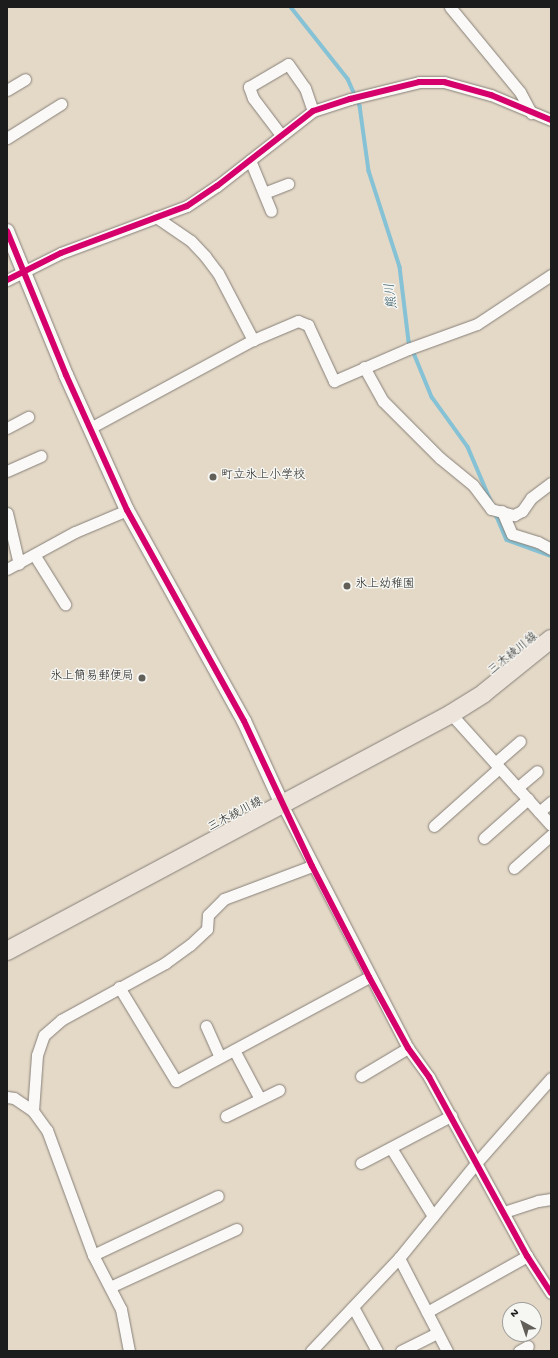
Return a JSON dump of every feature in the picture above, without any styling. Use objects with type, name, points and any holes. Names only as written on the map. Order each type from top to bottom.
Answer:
[{"type":"main road","name":"三木綾川線","points":[[7,951],[451,714],[484,693],[551,639]]},
{"type":"street","points":[[450,7],[520,92],[531,113]]},
{"type":"street","points":[[281,135],[253,98],[249,86],[288,64],[305,88],[313,111]]},
{"type":"street","points":[[7,90],[25,79]]},
{"type":"street","points":[[7,280],[61,253],[187,206],[313,111],[350,99],[419,82],[444,82],[491,95],[531,113],[551,120]]},
{"type":"street","points":[[7,138],[61,104]]},
{"type":"street","points":[[250,160],[271,211]]},
{"type":"street","points":[[264,193],[288,184]]},
{"type":"street","points":[[156,218],[191,241],[218,273],[253,340]]},
{"type":"street","points":[[8,238],[127,510],[244,721],[312,866],[408,1048],[429,1078],[477,1162],[527,1256],[551,1293]]},
{"type":"street","points":[[90,428],[253,340],[298,321],[308,325],[334,381],[412,347],[477,324],[551,275]]},
{"type":"street","points":[[364,367],[384,401],[440,458],[473,485],[497,510],[512,534],[538,542],[551,549]]},
{"type":"street","points":[[7,428],[28,417]]},
{"type":"street","points":[[7,471],[41,456]]},
{"type":"street","points":[[497,510],[514,515],[522,511],[531,498],[551,483]]},
{"type":"street","points":[[7,570],[35,556],[75,532],[127,510]]},
{"type":"street","points":[[7,513],[19,564]]},
{"type":"street","points":[[35,556],[65,604]]},
{"type":"street","points":[[451,714],[551,825]]},
{"type":"street","points":[[434,826],[497,766],[520,741]]},
{"type":"street","points":[[517,788],[537,771]]},
{"type":"street","points":[[484,838],[528,799]]},
{"type":"street","points":[[539,812],[551,802]]},
{"type":"street","points":[[514,868],[551,835]]},
{"type":"street","points":[[33,1111],[37,1055],[44,1035],[61,1020],[165,963],[190,945],[207,929],[208,916],[224,898],[312,866]]},
{"type":"street","points":[[119,987],[176,1081],[370,977]]},
{"type":"street","points":[[206,1026],[220,1057]]},
{"type":"street","points":[[361,1076],[408,1048]]},
{"type":"street","points":[[234,1050],[260,1099]]},
{"type":"street","points":[[311,1351],[399,1258],[477,1162],[551,1078]]},
{"type":"street","points":[[226,1116],[278,1090]]},
{"type":"street","points":[[7,1097],[14,1098],[33,1111],[47,1130],[93,1255],[121,1309],[129,1351]]},
{"type":"street","points":[[362,1163],[451,1116]]},
{"type":"street","points":[[391,1148],[433,1216]]},
{"type":"street","points":[[93,1255],[218,1196]]},
{"type":"street","points":[[504,1212],[538,1201],[551,1199]]},
{"type":"street","points":[[110,1288],[236,1229]]},
{"type":"street","points":[[427,1312],[527,1256]]},
{"type":"street","points":[[399,1258],[447,1351]]},
{"type":"street","points":[[353,1307],[377,1351]]},
{"type":"street","points":[[401,1351],[438,1333]]},
{"type":"waterway","name":"熊川","points":[[291,7],[348,79],[360,106],[369,171],[400,267],[409,341],[432,397],[468,447],[491,501]]},
{"type":"waterway","name":"熊川","points":[[495,512],[507,540],[551,556]]},
{"type":"cycle path","points":[[7,280],[61,253],[187,206],[217,186],[313,111],[350,99],[419,82],[444,82],[491,95],[551,120]]},
{"type":"cycle path","points":[[7,231],[66,375],[127,510],[244,721],[312,866],[369,977],[408,1048],[429,1077],[527,1256],[551,1293]]},
{"type":"place","name":"町立氷上小学校","points":[[213,477]]},
{"type":"place","name":"氷上幼稚園","points":[[347,586]]},
{"type":"place","name":"氷上簡易郵便局","points":[[142,678]]}]
